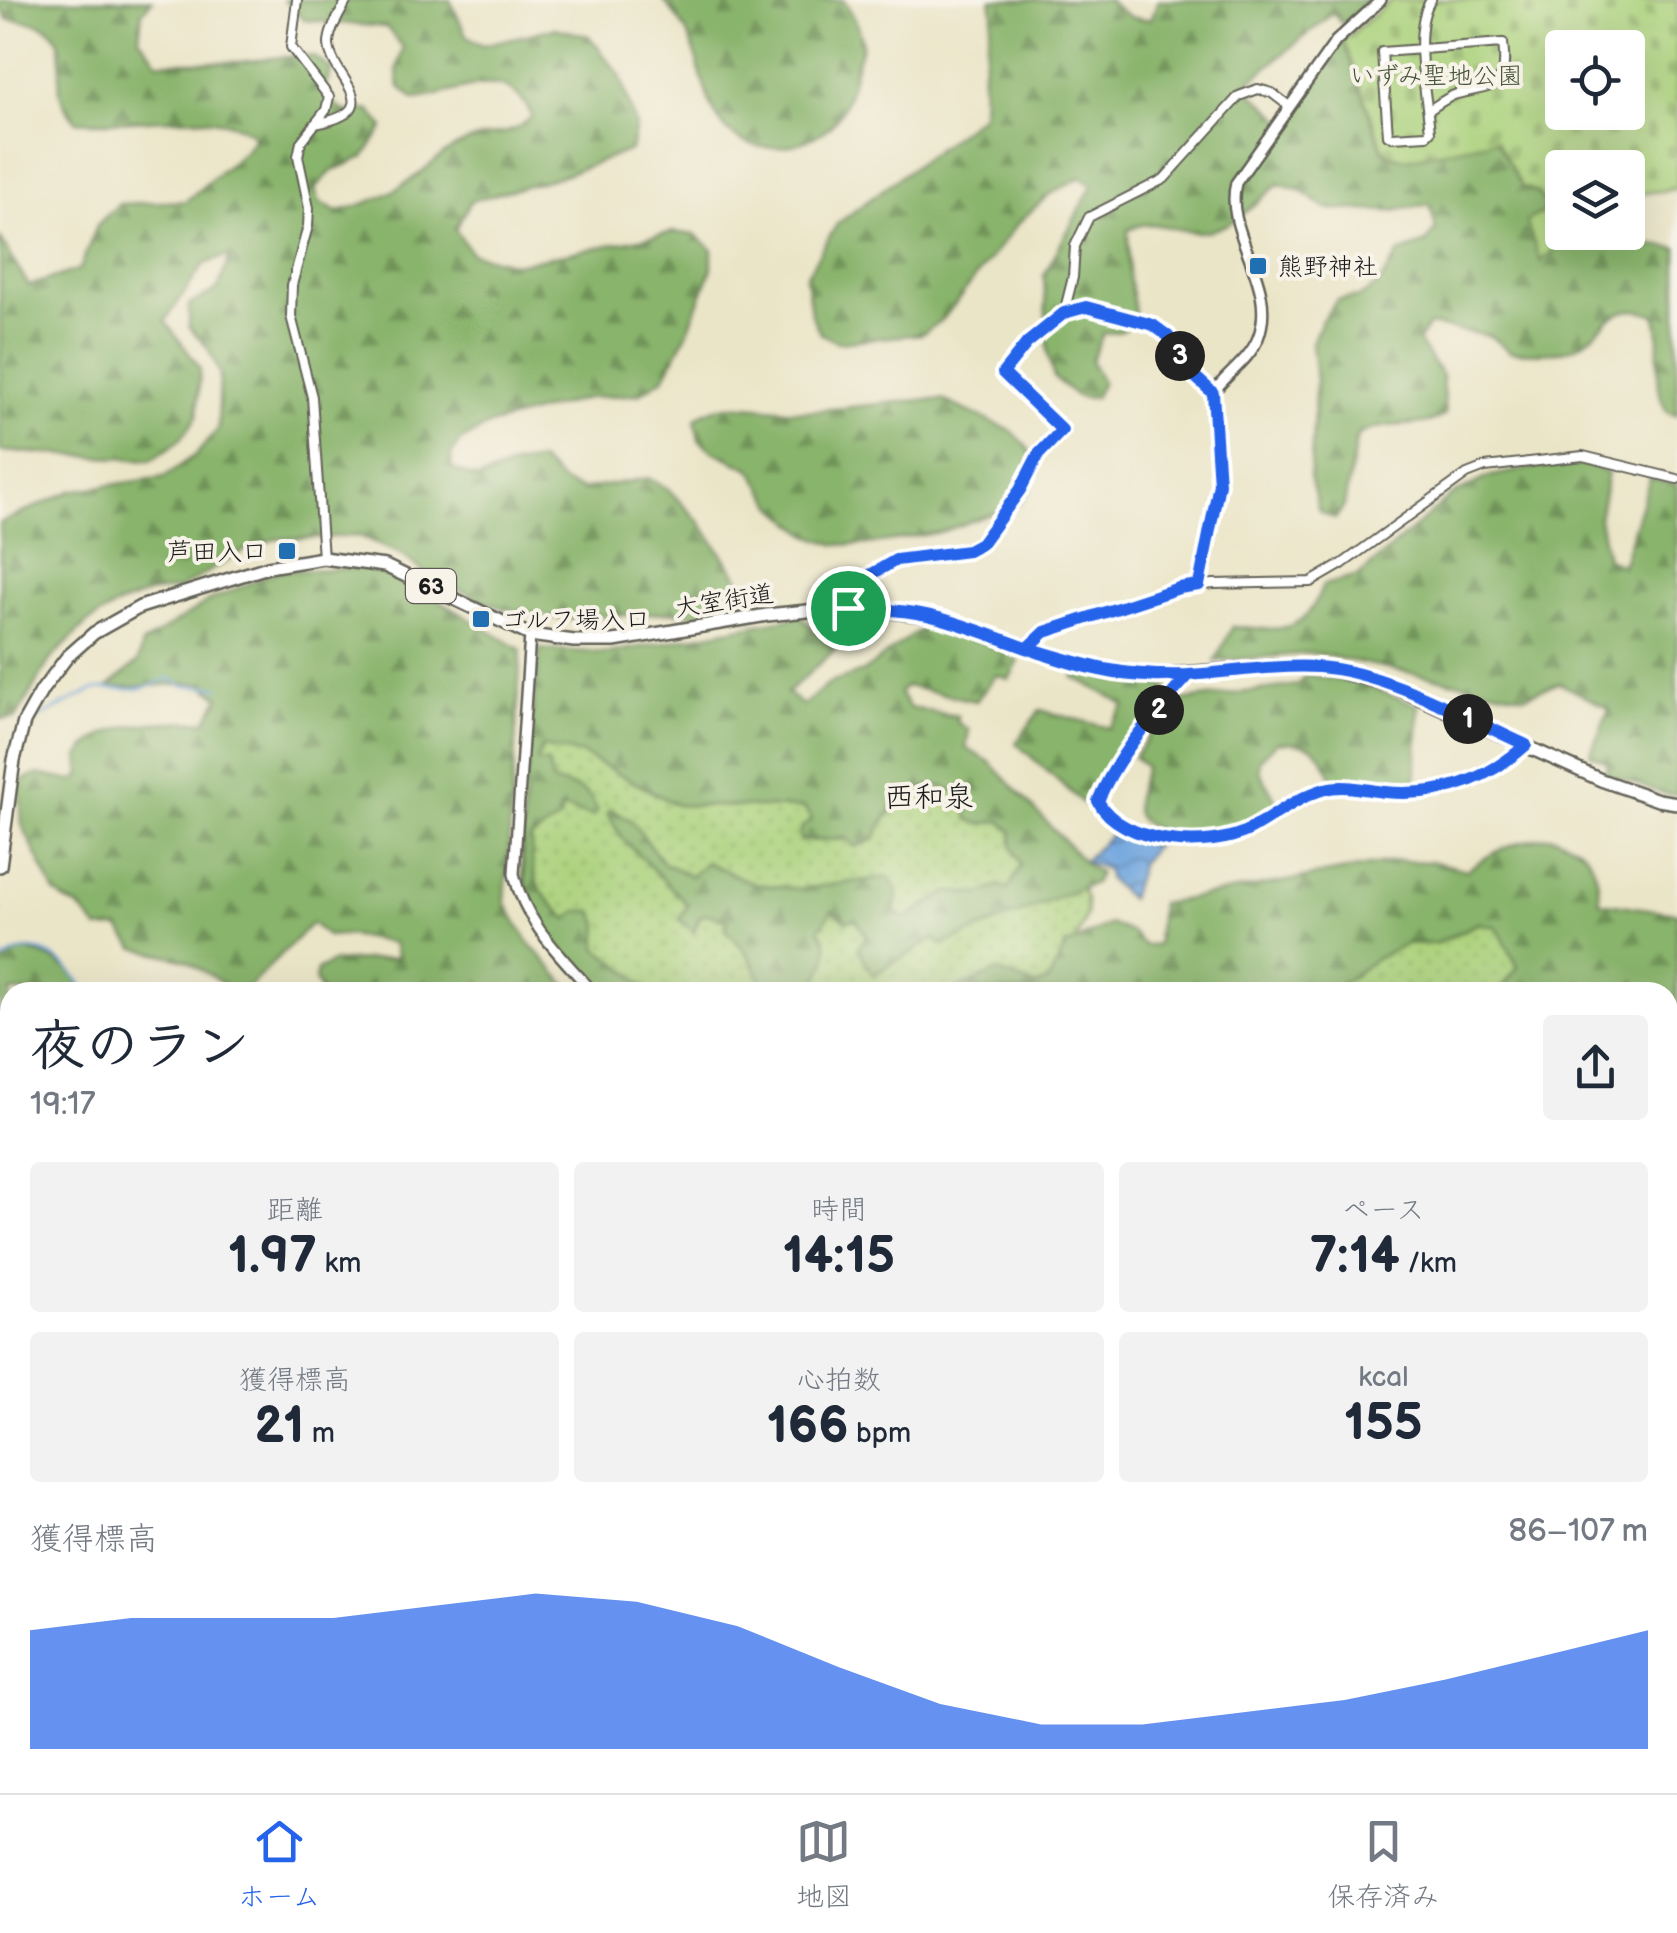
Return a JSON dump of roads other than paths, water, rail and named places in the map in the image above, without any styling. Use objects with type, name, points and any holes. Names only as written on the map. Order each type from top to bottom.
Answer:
[{"type":"main road","name":"大室街道","points":[[0,866],[14,760],[24,722],[67,657],[94,632],[140,608],[268,566],[323,558],[384,566],[530,634],[591,643],[767,615],[848,608],[935,617],[1100,670],[1145,676],[1273,666],[1344,671],[1390,684],[1618,786],[1677,803]]},
{"type":"street","points":[[297,0],[291,47],[329,96],[326,110],[300,142],[298,156],[309,208],[292,285],[291,316],[312,397],[323,558]]},
{"type":"street","points":[[315,124],[340,117],[354,100],[329,44],[348,0]]},
{"type":"street","points":[[1199,585],[1219,484],[1213,393],[1256,342],[1263,314],[1262,296],[1235,207],[1236,183],[1336,42],[1381,0]]},
{"type":"street","points":[[1428,111],[1458,94],[1488,88],[1504,72],[1506,64],[1503,42],[1423,50],[1382,52],[1388,135],[1392,138],[1430,132],[1428,111],[1423,50],[1420,20],[1431,0]]},
{"type":"street","points":[[1064,313],[1075,246],[1089,217],[1164,178],[1218,116],[1247,91],[1272,92],[1289,106]]},
{"type":"street","points":[[848,608],[853,585],[896,560],[975,548],[1020,490],[1038,455],[1062,430],[1003,373],[1027,343],[1064,313],[1086,307],[1153,325],[1168,336],[1191,373],[1213,393]]},
{"type":"street","points":[[1028,648],[1045,632],[1179,588],[1310,582],[1342,564],[1467,474],[1485,467],[1583,456],[1677,479]]},
{"type":"street","points":[[530,634],[514,874],[520,900],[529,916],[584,982]]},
{"type":"street","points":[[1189,675],[1137,736],[1098,801],[1106,816],[1131,831],[1177,840],[1224,838],[1252,829],[1281,809],[1324,790],[1345,787],[1391,793],[1435,791],[1468,784],[1508,762],[1526,745]]},
{"type":"water","points":[[1111,834],[1154,846],[1141,863],[1130,899],[1109,880],[1106,869],[1084,861]]},
{"type":"waterway","points":[[33,721],[98,689],[141,688],[169,678],[183,686],[219,687]]},
{"type":"waterway","points":[[0,955],[6,959],[17,952],[41,952],[62,963],[79,982]]},
{"type":"place","name":"熊野神社","points":[[1258,266]]},
{"type":"place","name":"芦田入口","points":[[287,551]]},
{"type":"place","name":"ゴルフ場入口","points":[[481,619]]},
{"type":"district","name":"西和泉","points":[[929,797]]},
{"type":"park label","name":"いずみ聖地公園","points":[[1436,75]]}]
